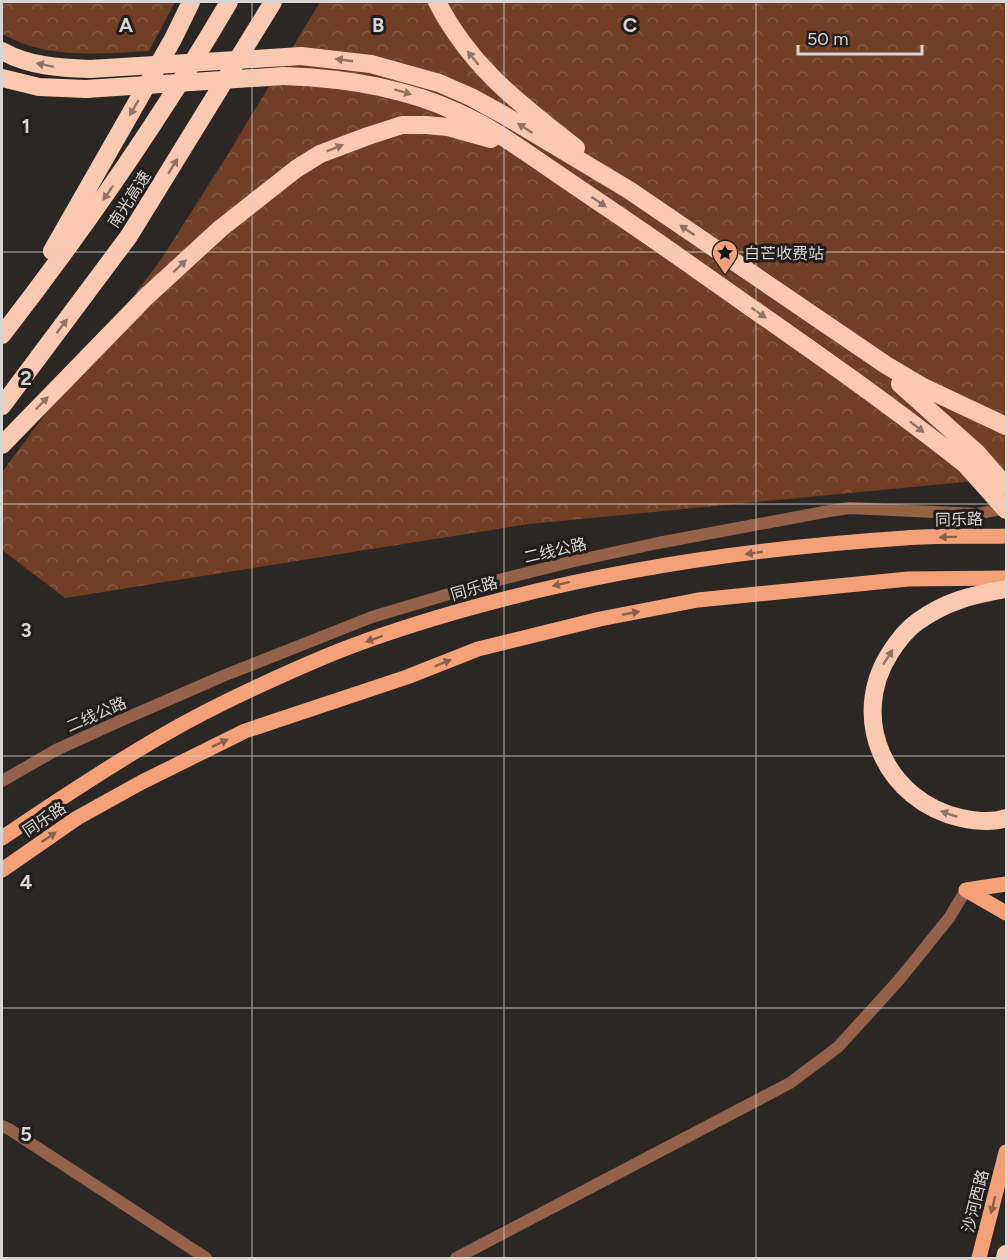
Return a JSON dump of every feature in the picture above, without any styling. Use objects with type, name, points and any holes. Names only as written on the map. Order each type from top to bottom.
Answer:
[{"type":"highway","points":[[5,331],[173,39],[191,2]]},
{"type":"highway","name":"南光高速","points":[[5,331],[105,197],[153,126],[229,2]]},
{"type":"highway","name":"南光高速","points":[[2,406],[129,236],[273,2]]},
{"type":"highway","points":[[437,2],[461,43],[497,84],[629,190]]},
{"type":"highway","points":[[2,51],[14,58],[52,67],[90,69],[301,56],[371,64],[439,83],[502,114],[629,190],[840,334],[923,387],[1006,426]]},
{"type":"highway","points":[[2,78],[39,87],[86,89],[283,76],[355,81],[425,99],[459,112],[522,147],[550,169],[644,232],[909,420],[971,459],[1006,486]]},
{"type":"highway","points":[[2,445],[147,296],[212,236],[263,193],[320,154],[402,125],[426,125],[470,132],[491,139],[550,169]]},
{"type":"highway","points":[[840,334],[917,398],[971,459],[1006,510]]},
{"type":"highway","points":[[1006,589],[971,595],[942,607],[916,623],[897,643],[881,668],[872,696],[874,727],[883,758],[897,781],[919,800],[948,815],[974,821],[1006,818]]},
{"type":"highway","points":[[1005,1258],[1006,1254]]},
{"type":"main road","name":"同乐路","points":[[2,838],[86,781],[167,733],[251,690],[326,657],[408,626],[519,594],[580,580],[650,568],[814,545],[908,537],[1006,536]]},
{"type":"main road","name":"同乐路","points":[[2,870],[77,818],[142,782],[245,731],[407,677],[477,649],[600,619],[698,600],[908,579],[1006,578]]},
{"type":"main road","points":[[966,890],[1006,884]]},
{"type":"main road","points":[[966,890],[1006,913]]},
{"type":"main road","name":"沙河西路","points":[[979,1258],[1006,1152]]},
{"type":"street","name":"二线公路","points":[[2,781],[56,750],[223,676],[372,617],[479,585],[658,543],[829,511],[850,508],[977,514],[996,510],[1006,504]]},
{"type":"street","points":[[456,1258],[790,1083],[838,1047],[949,918],[966,890]]},
{"type":"street","points":[[2,1126],[206,1258]]},
{"type":"green space","points":[[2,2],[175,2],[149,51],[92,54],[37,48],[2,34]]},
{"type":"green space","points":[[320,2],[1006,2],[1006,478],[529,524],[65,598],[2,550],[2,472],[162,258]]},
{"type":"place","name":"白芒收费站","points":[[725,276]]}]
